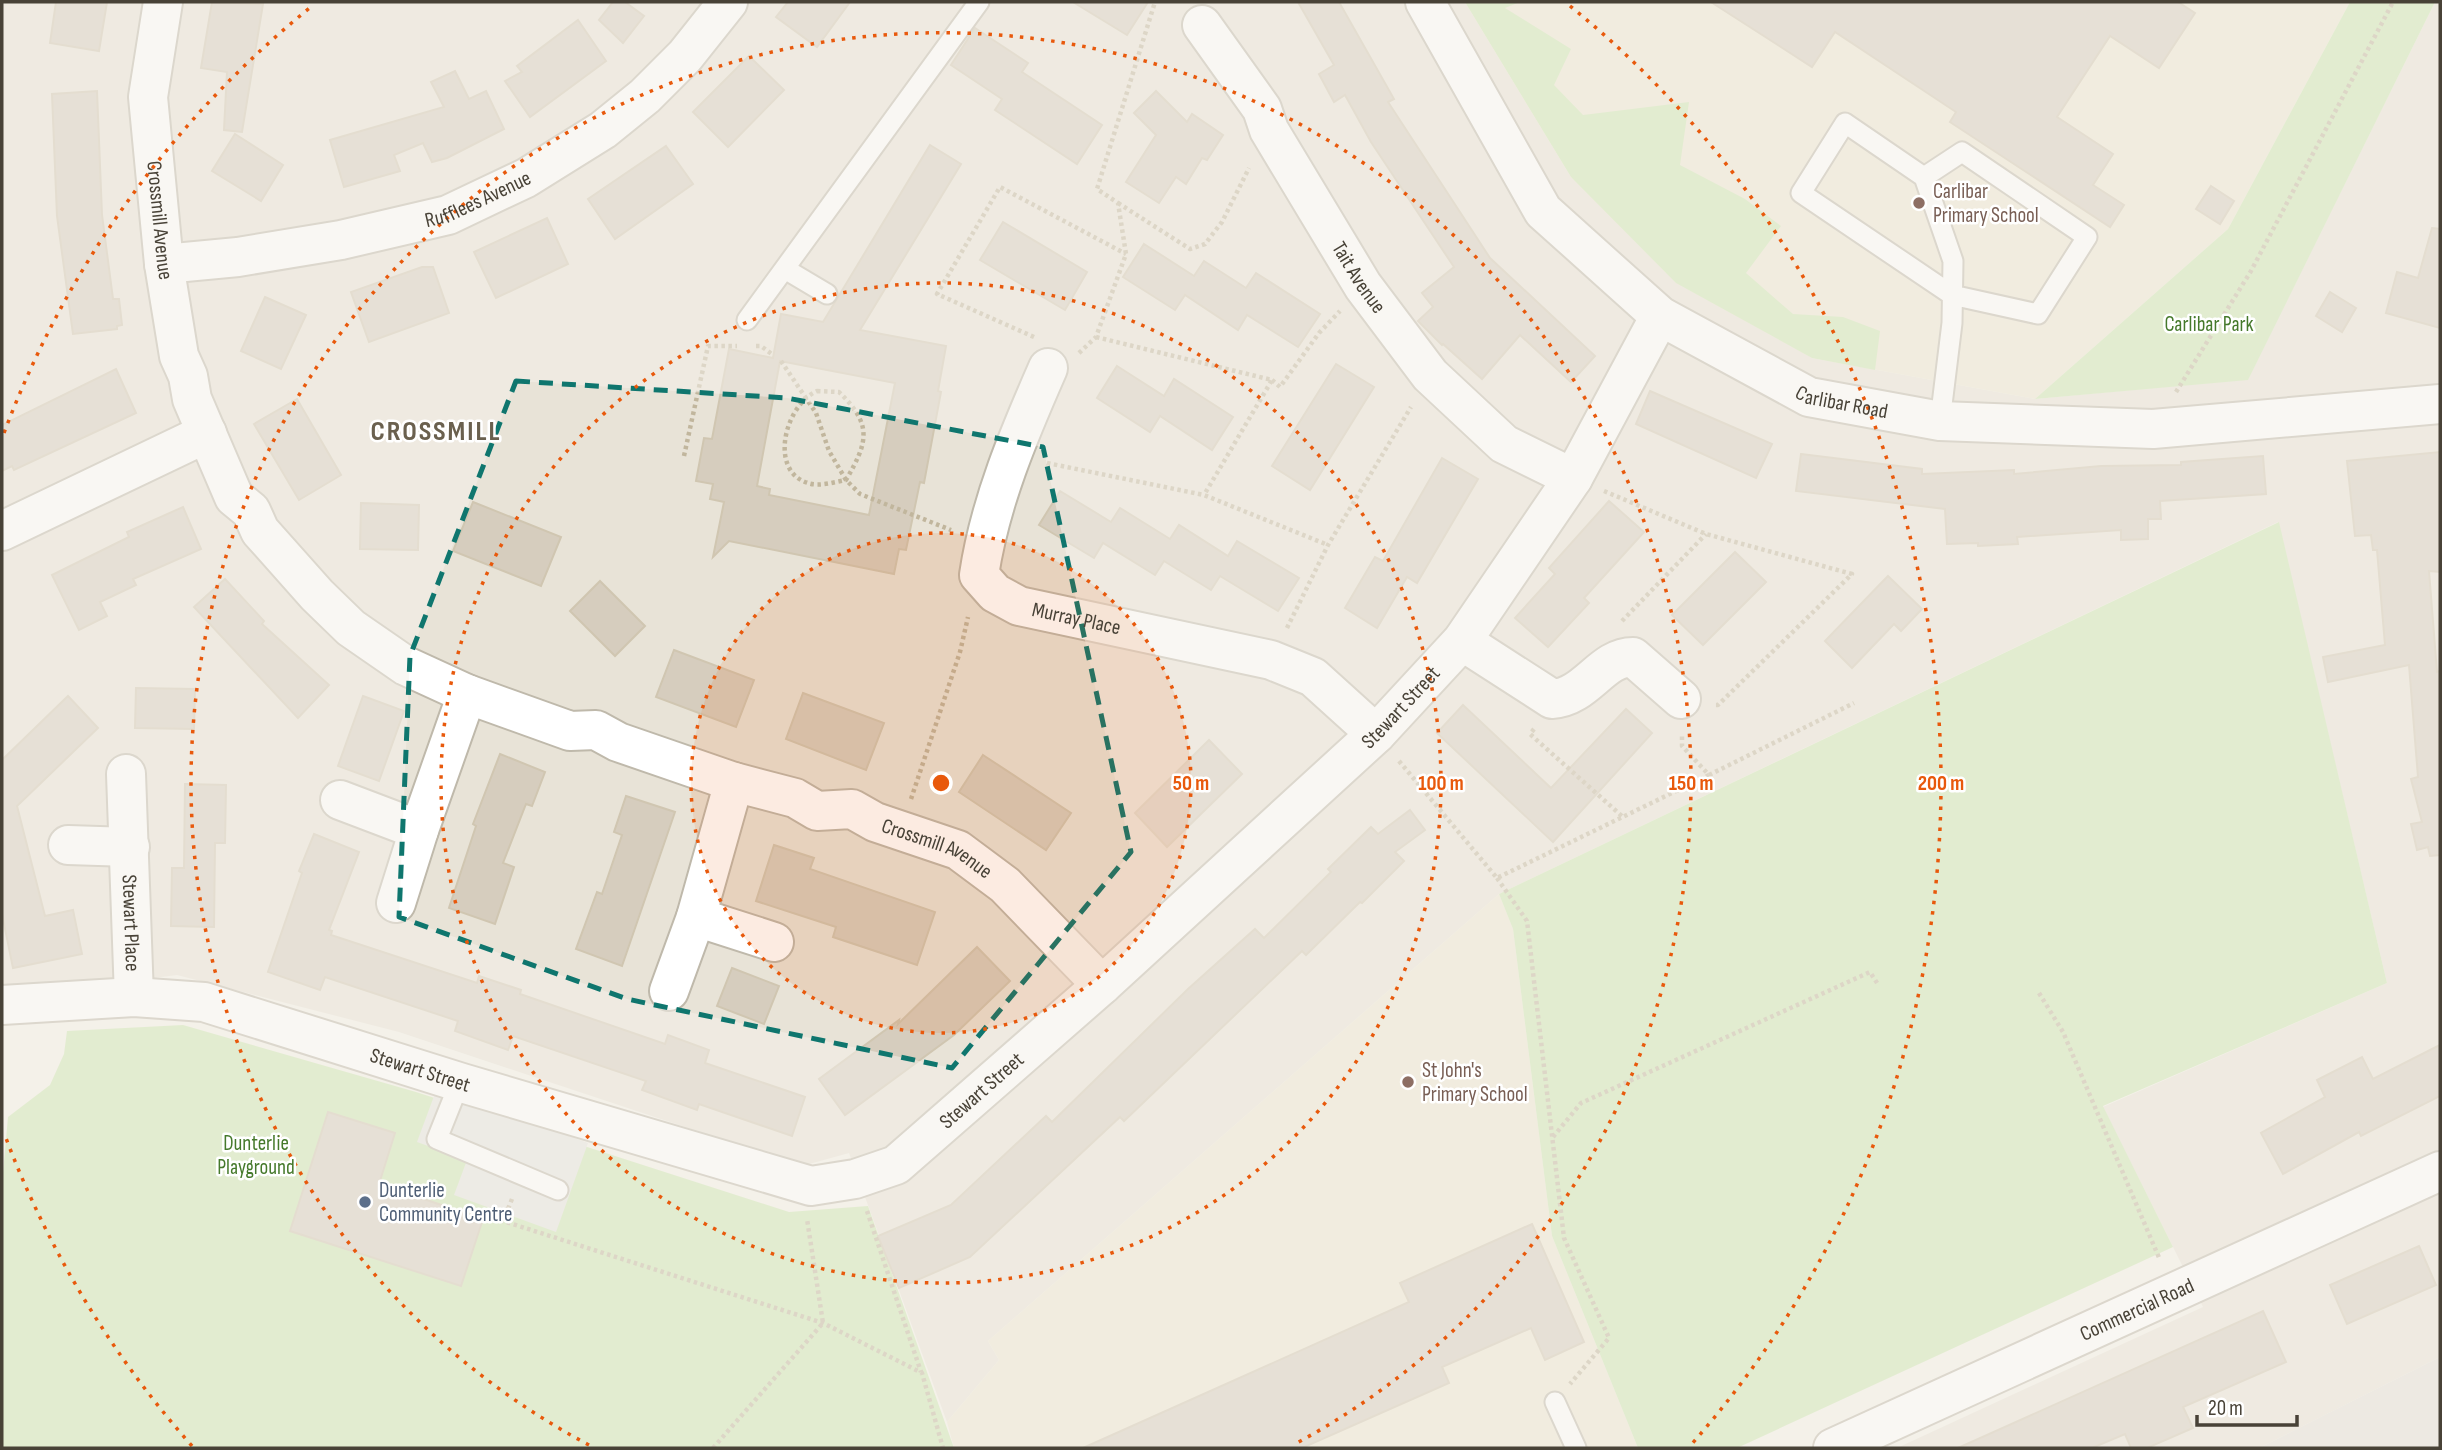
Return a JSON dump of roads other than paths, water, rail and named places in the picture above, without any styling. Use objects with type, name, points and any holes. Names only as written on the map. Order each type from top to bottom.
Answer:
[{"type":"street","name":"Crossmill Avenue","points":[[163,2],[148,97],[164,264],[180,356],[188,376],[192,399],[234,497],[251,511],[260,531],[317,595],[351,628],[406,666],[467,694],[570,731],[596,730],[618,741],[734,782],[795,798],[817,811],[852,809],[875,822],[958,850],[1005,885],[1102,985]]},
{"type":"street","name":"Rufflees Avenue","points":[[164,264],[238,257],[341,240],[447,215],[526,178],[603,130],[645,96],[685,56],[728,2]]},
{"type":"street","name":"Carlibar Road","points":[[1425,2],[1544,212],[1660,316],[1809,397],[1940,421],[2153,429],[2440,404]]},
{"type":"street","name":"Tait Avenue","points":[[1202,25],[1262,109],[1269,130],[1363,286],[1430,375],[1504,444],[1573,478]]},
{"type":"street","name":"Stewart Street","points":[[2,1005],[134,998],[204,1002],[462,1083],[811,1186],[855,1179],[896,1165],[1102,985],[1376,734],[1462,641],[1573,478],[1660,316]]},
{"type":"street","name":"Murray Place","points":[[1054,354],[1010,455],[982,559],[995,593],[1019,606],[1271,660],[1313,677],[1376,734]]},
{"type":"street","points":[[2,531],[207,433]]},
{"type":"street","points":[[1462,641],[1552,699],[1578,692],[1621,657],[1633,657],[1681,699]]},
{"type":"street","points":[[396,903],[467,694]]},
{"type":"street","name":"Stewart Place","points":[[126,774],[134,998]]},
{"type":"street","points":[[669,991],[696,917],[734,782]]},
{"type":"street","points":[[340,800],[419,830]]},
{"type":"street","name":"Stewart Place","points":[[68,845],[130,847]]},
{"type":"street","points":[[696,917],[774,942]]},
{"type":"street","name":"Commercial Road","points":[[1833,1448],[2440,1171]]},
{"type":"lane","points":[[747,320],[979,2]]},
{"type":"lane","points":[[1924,177],[1962,152],[2087,237],[2038,314],[1952,295],[1801,193],[1845,123],[1924,177],[1953,261],[1952,295],[1952,323],[1940,421]]},
{"type":"lane","points":[[785,269],[827,294]]},
{"type":"lane","points":[[462,1083],[437,1139],[558,1190]]},
{"type":"lane","points":[[1555,1402],[1576,1448]]},
{"type":"place","name":"Carlibar Primary School","points":[[1919,203]]},
{"type":"place","name":"St John's Primary School","points":[[1408,1082]]},
{"type":"place","name":"Dunterlie Community Centre","points":[[365,1202]]},
{"type":"district","name":"CROSSMILL","points":[[436,431]]},
{"type":"park label","name":"Carlibar Park","points":[[2209,324]]},
{"type":"park label","name":"Dunterlie Playground","points":[[256,1155]]}]
